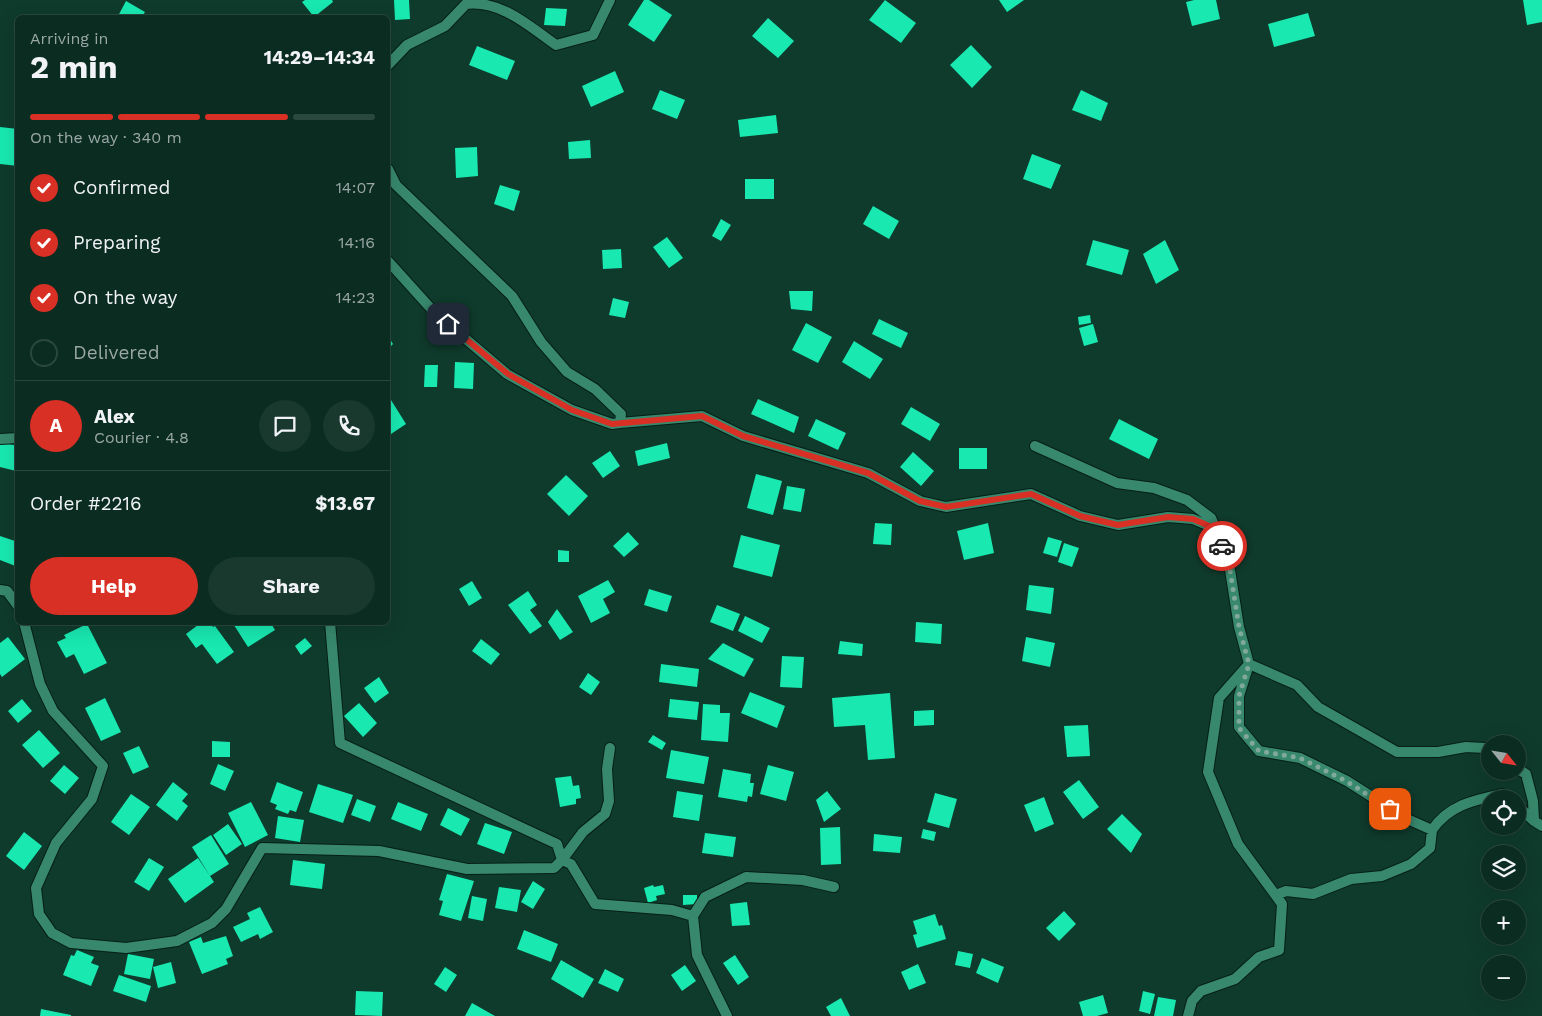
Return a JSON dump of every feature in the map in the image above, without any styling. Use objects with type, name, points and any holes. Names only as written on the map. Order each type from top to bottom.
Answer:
[{"type":"street","points":[[390,63],[406,45],[445,26],[466,4],[482,2],[514,16],[556,45],[594,35],[610,0]]},
{"type":"street","points":[[390,173],[396,185],[512,296],[541,342],[567,372],[595,389],[621,414],[620,423]]},
{"type":"street","points":[[390,263],[434,312],[508,374],[572,410],[612,424],[702,416],[743,436],[868,473],[920,501],[946,507],[1031,494],[1080,516],[1118,525],[1168,517],[1193,519],[1216,529]]},
{"type":"street","points":[[0,439],[15,438]]},
{"type":"street","points":[[1035,446],[1117,483],[1154,488],[1187,500],[1211,518],[1230,570],[1239,627],[1249,664],[1239,696],[1239,728],[1259,751],[1300,758],[1346,781],[1405,818],[1432,830]]},
{"type":"street","points":[[0,590],[7,591],[15,602]]},
{"type":"street","points":[[25,625],[40,684],[53,711],[103,766],[92,799],[56,843],[36,888],[39,914],[52,933],[71,943],[126,948],[177,941],[212,923],[226,909],[262,848],[379,851],[467,869],[554,868],[583,832],[605,814],[609,801],[607,769],[610,748]]},
{"type":"street","points":[[330,625],[340,743],[557,844],[562,860],[571,864],[595,904],[672,910],[693,916]]},
{"type":"street","points":[[1249,664],[1297,685],[1318,707],[1397,752],[1438,752],[1466,747],[1481,748]]},
{"type":"street","points":[[1188,1016],[1192,1001],[1201,991],[1235,979],[1259,958],[1279,950],[1282,904],[1238,844],[1208,772],[1219,698],[1249,664]]},
{"type":"street","points":[[1526,774],[1538,823]]},
{"type":"street","points":[[1276,895],[1286,891],[1313,894],[1351,878],[1382,876],[1411,864],[1430,848],[1432,830],[1439,819],[1456,806],[1481,799]]},
{"type":"street","points":[[1526,813],[1538,823]]},
{"type":"street","points":[[727,1016],[697,955],[693,916],[705,897],[746,877],[803,880],[834,888]]},
{"type":"building","points":[[305,0],[332,0],[333,2],[317,15],[312,15],[302,2]]},
{"type":"building","points":[[394,0],[409,0],[410,19],[395,20]]},
{"type":"building","points":[[644,0],[649,0],[672,15],[654,42],[628,25]]},
{"type":"building","points":[[885,0],[916,23],[901,43],[869,20]]},
{"type":"building","points":[[999,0],[1024,0],[1007,12]]},
{"type":"building","points":[[1216,0],[1220,19],[1192,26],[1186,2]]},
{"type":"building","points":[[1523,0],[1542,0],[1542,22],[1527,25]]},
{"type":"building","points":[[126,1],[145,12],[143,15],[119,15]]},
{"type":"building","points":[[546,8],[567,9],[565,26],[544,25]]},
{"type":"building","points":[[1308,13],[1315,36],[1274,47],[1268,24]]},
{"type":"building","points":[[768,18],[794,41],[778,58],[752,36]]},
{"type":"building","points":[[971,45],[992,67],[972,88],[950,65]]},
{"type":"building","points":[[477,46],[515,61],[507,80],[469,65]]},
{"type":"building","points":[[615,71],[624,92],[591,107],[582,86]]},
{"type":"building","points":[[660,90],[685,100],[677,119],[652,109]]},
{"type":"building","points":[[1081,90],[1108,103],[1101,121],[1072,110]]},
{"type":"building","points":[[776,115],[778,133],[740,137],[738,120]]},
{"type":"building","points":[[0,127],[15,129],[15,166],[0,164]]},
{"type":"building","points":[[590,140],[591,158],[569,159],[568,142]]},
{"type":"building","points":[[477,147],[478,176],[456,178],[455,148]]},
{"type":"building","points":[[1032,154],[1061,165],[1051,189],[1023,179]]},
{"type":"building","points":[[745,179],[774,179],[774,199],[745,199]]},
{"type":"building","points":[[500,185],[520,191],[514,211],[494,204]]},
{"type":"building","points":[[873,206],[899,221],[889,239],[863,224]]},
{"type":"building","points":[[721,219],[731,225],[721,241],[712,236]]},
{"type":"building","points":[[667,237],[683,258],[669,268],[653,247]]},
{"type":"building","points":[[1093,240],[1129,250],[1122,275],[1086,265]]},
{"type":"building","points":[[1165,240],[1179,270],[1156,284],[1143,254]]},
{"type":"building","points":[[621,249],[622,268],[603,269],[602,250]]},
{"type":"building","points":[[789,291],[813,291],[812,311],[791,309]]},
{"type":"building","points":[[613,298],[629,302],[625,318],[609,315]]},
{"type":"building","points":[[1090,315],[1091,323],[1079,325],[1078,317]]},
{"type":"building","points":[[879,319],[908,333],[901,348],[872,334]]},
{"type":"building","points":[[806,323],[832,337],[818,363],[792,350]]},
{"type":"building","points":[[1093,324],[1098,342],[1084,346],[1079,328]]},
{"type":"building","points":[[854,341],[883,359],[870,379],[842,362]]},
{"type":"building","points":[[455,362],[474,363],[473,389],[454,388]]},
{"type":"building","points":[[425,365],[438,365],[437,387],[424,387]]},
{"type":"building","points":[[758,399],[799,417],[794,433],[751,414]]},
{"type":"building","points":[[390,401],[406,424],[390,435]]},
{"type":"building","points":[[911,407],[940,424],[930,441],[901,424]]},
{"type":"building","points":[[816,419],[846,433],[838,450],[808,436]]},
{"type":"building","points":[[1119,419],[1158,439],[1149,459],[1109,439]]},
{"type":"building","points":[[0,442],[15,445],[15,471],[0,467]]},
{"type":"building","points":[[667,443],[670,458],[638,466],[635,451]]},
{"type":"building","points":[[959,448],[987,448],[987,469],[959,469]]},
{"type":"building","points":[[610,451],[620,466],[603,478],[592,463]]},
{"type":"building","points":[[913,452],[934,471],[921,486],[900,467]]},
{"type":"building","points":[[756,474],[782,481],[773,515],[747,508]]},
{"type":"building","points":[[566,475],[588,496],[569,516],[547,494]]},
{"type":"building","points":[[787,486],[805,489],[801,512],[783,509]]},
{"type":"building","points":[[875,523],[892,524],[891,545],[873,544]]},
{"type":"building","points":[[988,523],[994,553],[964,560],[957,531]]},
{"type":"building","points":[[628,532],[639,544],[624,557],[613,546]]},
{"type":"building","points":[[741,535],[780,545],[772,577],[733,567]]},
{"type":"building","points":[[0,536],[15,541],[15,566],[0,560]]},
{"type":"building","points":[[1048,537],[1062,541],[1057,557],[1043,553]]},
{"type":"building","points":[[1064,543],[1079,548],[1072,567],[1058,562]]},
{"type":"building","points":[[558,550],[569,551],[569,562],[558,562]]},
{"type":"building","points":[[608,580],[615,592],[603,599],[610,613],[591,623],[578,596]]},
{"type":"building","points":[[472,581],[482,598],[469,606],[459,589]]},
{"type":"building","points":[[1029,585],[1054,588],[1051,614],[1026,610]]},
{"type":"building","points":[[649,589],[672,596],[667,612],[644,605]]},
{"type":"building","points":[[528,591],[537,605],[530,610],[542,626],[530,634],[508,605]]},
{"type":"building","points":[[717,605],[740,614],[733,631],[710,622]]},
{"type":"building","points":[[557,609],[573,632],[560,640],[548,622]]},
{"type":"building","points":[[745,616],[770,628],[762,643],[738,631]]},
{"type":"building","points":[[916,622],[942,624],[941,644],[915,642]]},
{"type":"building","points":[[88,625],[107,663],[84,674],[74,654],[66,658],[57,642],[66,638],[64,635]]},
{"type":"building","points":[[198,625],[215,626],[234,652],[217,664],[202,644],[196,648],[186,634]]},
{"type":"building","points":[[234,625],[272,625],[275,630],[248,647]]},
{"type":"building","points":[[8,637],[25,659],[2,677],[0,674],[0,643]]},
{"type":"building","points":[[1026,637],[1055,643],[1050,667],[1022,661]]},
{"type":"building","points":[[305,638],[312,646],[301,655],[295,646]]},
{"type":"building","points":[[481,639],[500,654],[491,665],[472,651]]},
{"type":"building","points":[[840,641],[863,644],[862,656],[838,654]]},
{"type":"building","points":[[723,643],[754,659],[744,677],[708,659]]},
{"type":"building","points":[[782,656],[804,657],[802,688],[780,687]]},
{"type":"building","points":[[661,664],[699,669],[697,687],[659,682]]},
{"type":"building","points":[[588,673],[600,682],[591,695],[579,687]]},
{"type":"building","points":[[379,677],[389,693],[375,703],[364,688]]},
{"type":"building","points":[[750,692],[785,706],[777,728],[741,713]]},
{"type":"building","points":[[890,693],[895,758],[868,760],[865,725],[834,727],[832,698]]},
{"type":"building","points":[[105,698],[121,732],[101,741],[85,708]]},
{"type":"building","points":[[22,699],[32,711],[18,723],[8,711]]},
{"type":"building","points":[[670,699],[699,702],[697,720],[668,717]]},
{"type":"building","points":[[359,703],[377,723],[363,737],[344,716]]},
{"type":"building","points":[[703,704],[720,705],[720,713],[730,713],[728,742],[701,740]]},
{"type":"building","points":[[934,710],[934,725],[914,726],[914,711]]},
{"type":"building","points":[[1088,725],[1090,756],[1067,757],[1064,726]]},
{"type":"building","points":[[39,730],[60,753],[43,768],[22,745]]},
{"type":"building","points":[[653,735],[666,743],[662,750],[648,742]]},
{"type":"building","points":[[212,741],[230,742],[230,757],[212,757]]},
{"type":"building","points":[[139,746],[149,767],[133,774],[123,753]]},
{"type":"building","points":[[671,750],[709,757],[704,784],[666,778]]},
{"type":"building","points":[[218,764],[234,771],[225,791],[210,784]]},
{"type":"building","points":[[64,765],[79,778],[65,794],[50,781]]},
{"type":"building","points":[[768,765],[794,772],[786,801],[760,794]]},
{"type":"building","points":[[723,769],[751,774],[750,783],[754,783],[752,797],[748,796],[747,802],[718,797]]},
{"type":"building","points":[[571,776],[573,786],[579,785],[581,798],[576,799],[576,804],[560,807],[555,778]]},
{"type":"building","points":[[1079,780],[1099,807],[1083,819],[1063,792]]},
{"type":"building","points":[[173,782],[188,794],[182,801],[188,806],[177,821],[156,805]]},
{"type":"building","points":[[277,782],[303,792],[296,812],[290,810],[288,814],[275,809],[277,805],[270,802]]},
{"type":"building","points":[[318,784],[353,795],[343,823],[309,812]]},
{"type":"building","points":[[677,791],[703,795],[699,821],[673,817]]},
{"type":"building","points":[[827,791],[841,809],[824,822],[816,800]]},
{"type":"building","points":[[935,793],[957,799],[949,828],[927,822]]},
{"type":"building","points":[[131,794],[150,807],[129,835],[111,822]]},
{"type":"building","points":[[1044,797],[1054,824],[1035,832],[1024,805]]},
{"type":"building","points":[[357,799],[376,806],[370,822],[351,815]]},
{"type":"building","points":[[251,802],[268,835],[245,847],[228,813]]},
{"type":"building","points":[[398,802],[428,814],[421,831],[391,819]]},
{"type":"building","points":[[448,808],[470,819],[461,836],[440,825]]},
{"type":"building","points":[[1122,814],[1142,834],[1131,853],[1107,829]]},
{"type":"building","points":[[278,816],[304,820],[300,842],[275,838]]},
{"type":"building","points":[[485,823],[512,832],[504,854],[477,844]]},
{"type":"building","points":[[228,824],[242,844],[226,855],[213,835]]},
{"type":"building","points":[[840,827],[841,864],[821,865],[820,828]]},
{"type":"building","points":[[923,829],[936,832],[934,841],[921,838]]},
{"type":"building","points":[[24,832],[42,846],[24,870],[6,856]]},
{"type":"building","points":[[705,833],[736,837],[733,857],[702,853]]},
{"type":"building","points":[[874,834],[902,837],[900,853],[873,851]]},
{"type":"building","points":[[211,835],[229,864],[210,876],[192,847]]},
{"type":"building","points":[[149,858],[164,867],[149,891],[134,882]]},
{"type":"building","points":[[198,858],[214,882],[185,903],[168,879]]},
{"type":"building","points":[[293,860],[325,864],[322,889],[290,885]]},
{"type":"building","points":[[447,874],[474,881],[461,921],[439,915],[443,901],[439,900]]},
{"type":"building","points":[[533,881],[545,889],[533,909],[521,902]]},
{"type":"building","points":[[653,885],[654,887],[663,885],[665,894],[656,896],[657,900],[648,903],[644,888]]},
{"type":"building","points":[[499,887],[521,890],[517,912],[495,908]]},
{"type":"building","points":[[683,895],[697,895],[697,904],[683,905]]},
{"type":"building","points":[[472,896],[487,899],[483,921],[468,918]]},
{"type":"building","points":[[747,902],[750,925],[732,926],[730,904]]},
{"type":"building","points":[[260,907],[273,932],[260,939],[258,934],[241,942],[233,927],[250,919],[247,913]]},
{"type":"building","points":[[1064,911],[1076,924],[1059,941],[1046,928]]},
{"type":"building","points":[[935,914],[939,926],[942,925],[946,939],[917,948],[913,935],[917,934],[913,921]]},
{"type":"building","points":[[524,930],[558,944],[551,962],[517,949]]},
{"type":"building","points":[[226,936],[233,956],[226,959],[228,964],[202,974],[189,942],[201,937],[203,943]]},
{"type":"building","points":[[77,950],[94,957],[91,963],[99,966],[91,986],[63,975],[71,955],[74,956]]},
{"type":"building","points":[[958,951],[973,954],[970,968],[955,965]]},
{"type":"building","points":[[128,954],[154,959],[150,979],[124,974]]},
{"type":"building","points":[[735,955],[749,977],[738,985],[723,963]]},
{"type":"building","points":[[982,958],[1004,967],[998,983],[976,973]]},
{"type":"building","points":[[561,960],[594,979],[583,998],[551,979]]},
{"type":"building","points":[[171,962],[176,983],[158,988],[153,967]]},
{"type":"building","points":[[918,964],[926,983],[909,990],[901,972]]},
{"type":"building","points":[[685,965],[696,981],[682,991],[671,975]]},
{"type":"building","points":[[445,967],[457,975],[446,992],[434,984]]},
{"type":"building","points":[[605,969],[624,979],[618,992],[598,983]]},
{"type":"building","points":[[119,975],[151,986],[146,1002],[113,991]]},
{"type":"building","points":[[356,991],[383,992],[382,1016],[355,1015]]},
{"type":"building","points":[[1143,991],[1155,994],[1150,1014],[1139,1011]]},
{"type":"building","points":[[1103,995],[1108,1013],[1097,1016],[1083,1016],[1079,1002]]},
{"type":"building","points":[[1158,997],[1176,1000],[1173,1016],[1154,1016]]},
{"type":"building","points":[[841,998],[850,1016],[831,1016],[826,1007]]},
{"type":"building","points":[[472,1003],[495,1016],[465,1016]]},
{"type":"building","points":[[41,1009],[71,1015],[71,1016],[40,1016]]},
{"type":"way so far","points":[[1222,546],[1230,570],[1239,627],[1249,664],[1239,696],[1239,728],[1259,751],[1300,758],[1346,781],[1390,809]]},
{"type":"route","points":[[448,324],[508,374],[572,410],[612,424],[702,416],[743,436],[868,473],[920,501],[946,507],[1031,494],[1080,516],[1118,525],[1168,517],[1193,519],[1216,529],[1222,546]]}]
